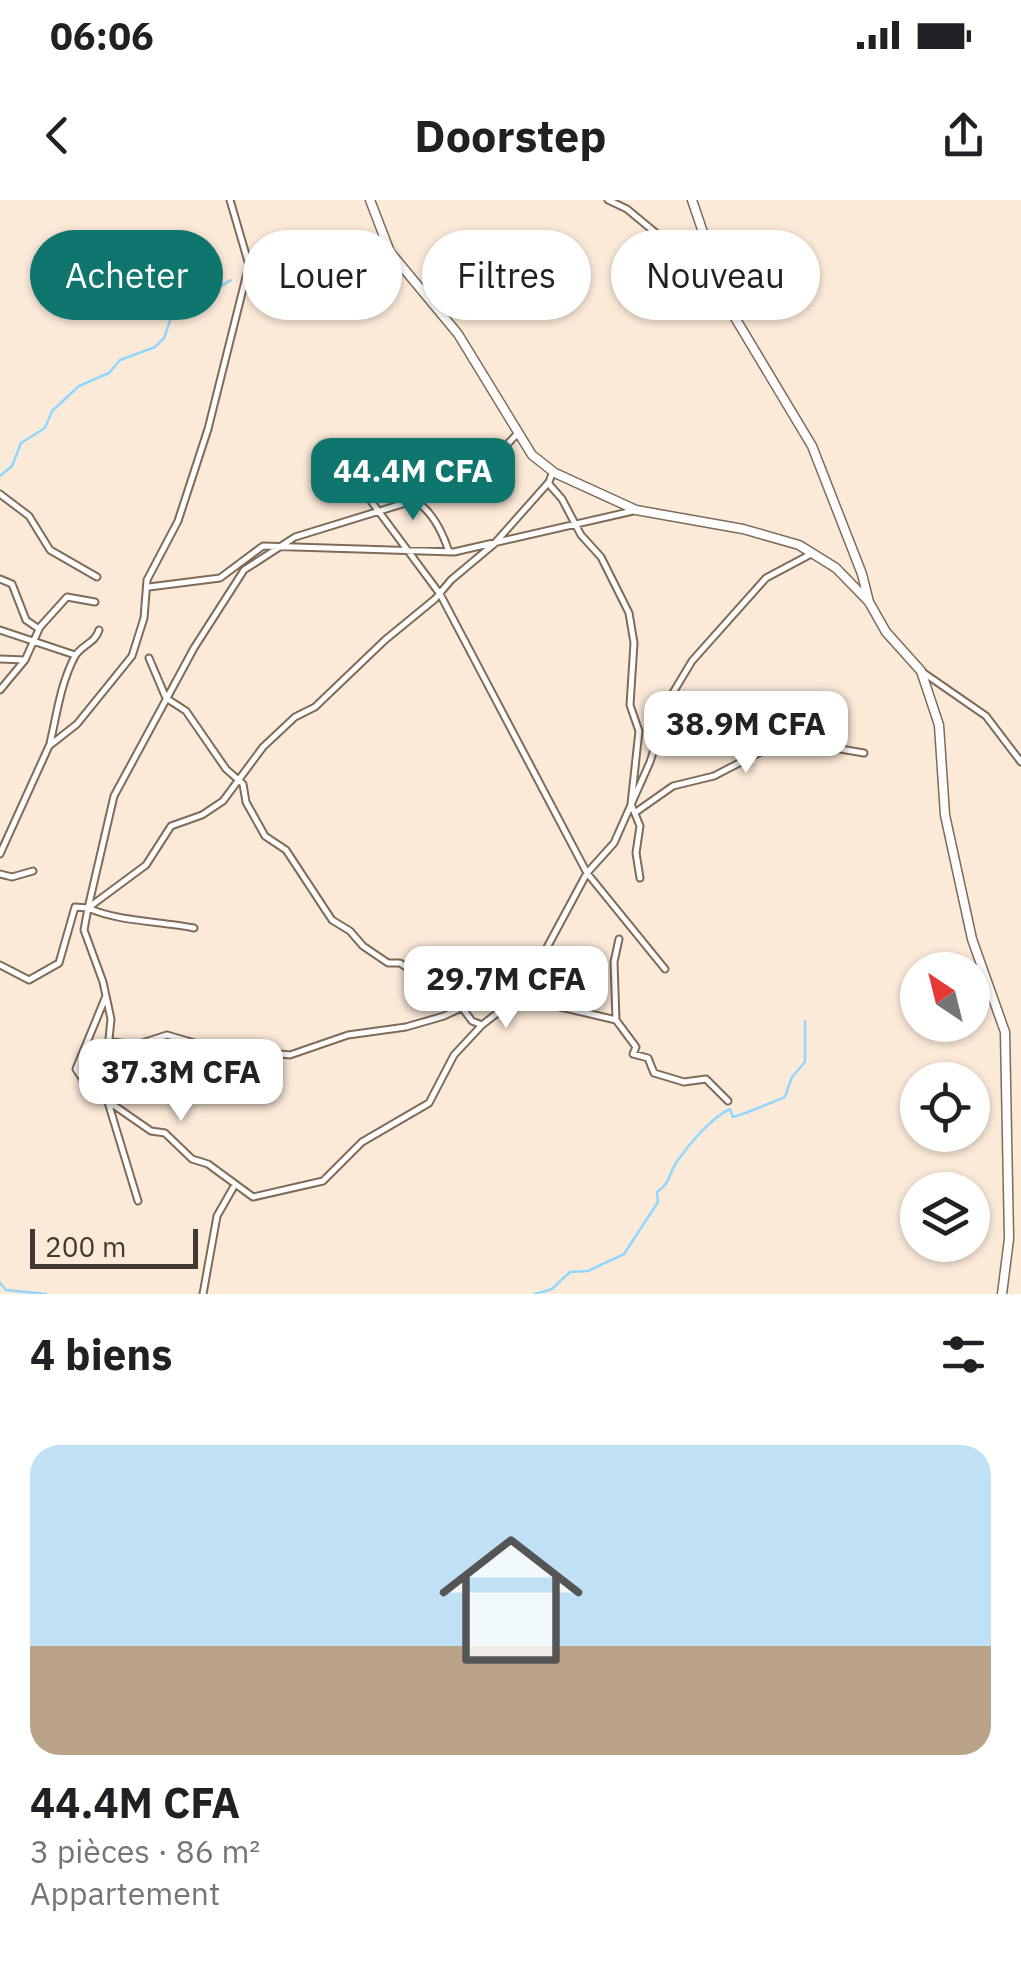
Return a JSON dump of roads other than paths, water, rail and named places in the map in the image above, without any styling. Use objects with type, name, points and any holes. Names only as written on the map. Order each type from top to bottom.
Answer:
[{"type":"street","points":[[49,746],[77,724],[132,656],[148,588],[178,521],[208,429],[249,265],[230,200]]},
{"type":"street","points":[[370,200],[390,252],[458,334],[532,456],[553,471],[636,510],[743,529],[813,554],[836,568],[869,602],[886,632],[921,671],[986,716],[1021,762]]},
{"type":"street","points":[[608,200],[627,209],[652,230]]},
{"type":"street","points":[[692,200],[728,306],[812,446],[862,574],[869,602]]},
{"type":"street","points":[[138,1200],[105,1094],[112,1042],[106,996],[84,930],[114,796],[166,698],[244,570],[276,547],[479,474],[518,432]]},
{"type":"street","points":[[348,470],[440,594],[587,873],[665,968]]},
{"type":"street","points":[[88,908],[146,865],[171,826],[202,816],[223,801],[237,779],[295,718],[315,708],[494,544],[548,483],[553,471]]},
{"type":"street","points":[[548,483],[601,556],[629,613],[634,643],[630,705],[638,731],[634,810],[640,826],[636,853],[640,878]]},
{"type":"street","points":[[381,488],[405,492],[438,518],[450,552]]},
{"type":"street","points":[[0,494],[30,516],[50,550],[97,577]]},
{"type":"street","points":[[148,588],[220,578],[262,546],[450,552],[636,510]]},
{"type":"street","points":[[106,996],[76,1069],[86,1084],[152,1131],[165,1133],[192,1159],[208,1164],[234,1187],[253,1197],[323,1181],[362,1142],[429,1102],[446,1067],[482,1025],[513,1003],[587,873],[612,847],[634,810],[667,705],[692,662],[766,578],[813,554]]},
{"type":"street","points":[[0,579],[12,584],[21,612],[39,629]]},
{"type":"street","points":[[0,690],[25,660],[39,629],[67,596],[95,602]]},
{"type":"street","points":[[0,630],[75,655]]},
{"type":"street","points":[[0,854],[49,746],[58,700],[75,655],[97,638],[99,630]]},
{"type":"street","points":[[149,658],[166,698],[186,711],[237,779],[265,836],[286,850],[332,920],[362,946],[388,962],[400,963],[462,1006],[472,1021],[482,1025]]},
{"type":"street","points":[[0,659],[25,660]]},
{"type":"street","points":[[921,671],[938,725],[945,815],[972,939],[1006,1032],[1009,1239],[1002,1294]]},
{"type":"street","points":[[634,810],[673,786],[714,776],[768,748],[805,743],[864,753]]},
{"type":"street","points":[[0,874],[12,877],[33,871]]},
{"type":"street","points":[[0,966],[29,980],[59,963],[75,907],[128,920],[145,918],[194,928]]},
{"type":"street","points":[[619,938],[614,962],[616,1020],[636,1046],[632,1054],[648,1058],[654,1073],[684,1082],[706,1079],[728,1101]]},
{"type":"street","points":[[112,1042],[136,1045],[166,1035],[208,1047],[290,1055],[348,1035],[417,1024],[534,972]]},
{"type":"street","points":[[513,1003],[539,1002],[616,1020]]},
{"type":"street","points":[[203,1294],[217,1216],[234,1187]]},
{"type":"waterway","points":[[0,476],[12,466],[21,443],[45,428],[52,411],[79,386],[109,373],[120,360],[155,347],[164,338],[171,318],[231,280]]},
{"type":"waterway","points":[[535,1294],[552,1289],[570,1272],[588,1271],[624,1254],[658,1202],[657,1192],[678,1160],[716,1118],[730,1109],[733,1117],[785,1097],[792,1077],[805,1062],[805,1021]]},
{"type":"waterway","points":[[0,1283],[6,1290],[46,1294]]}]
